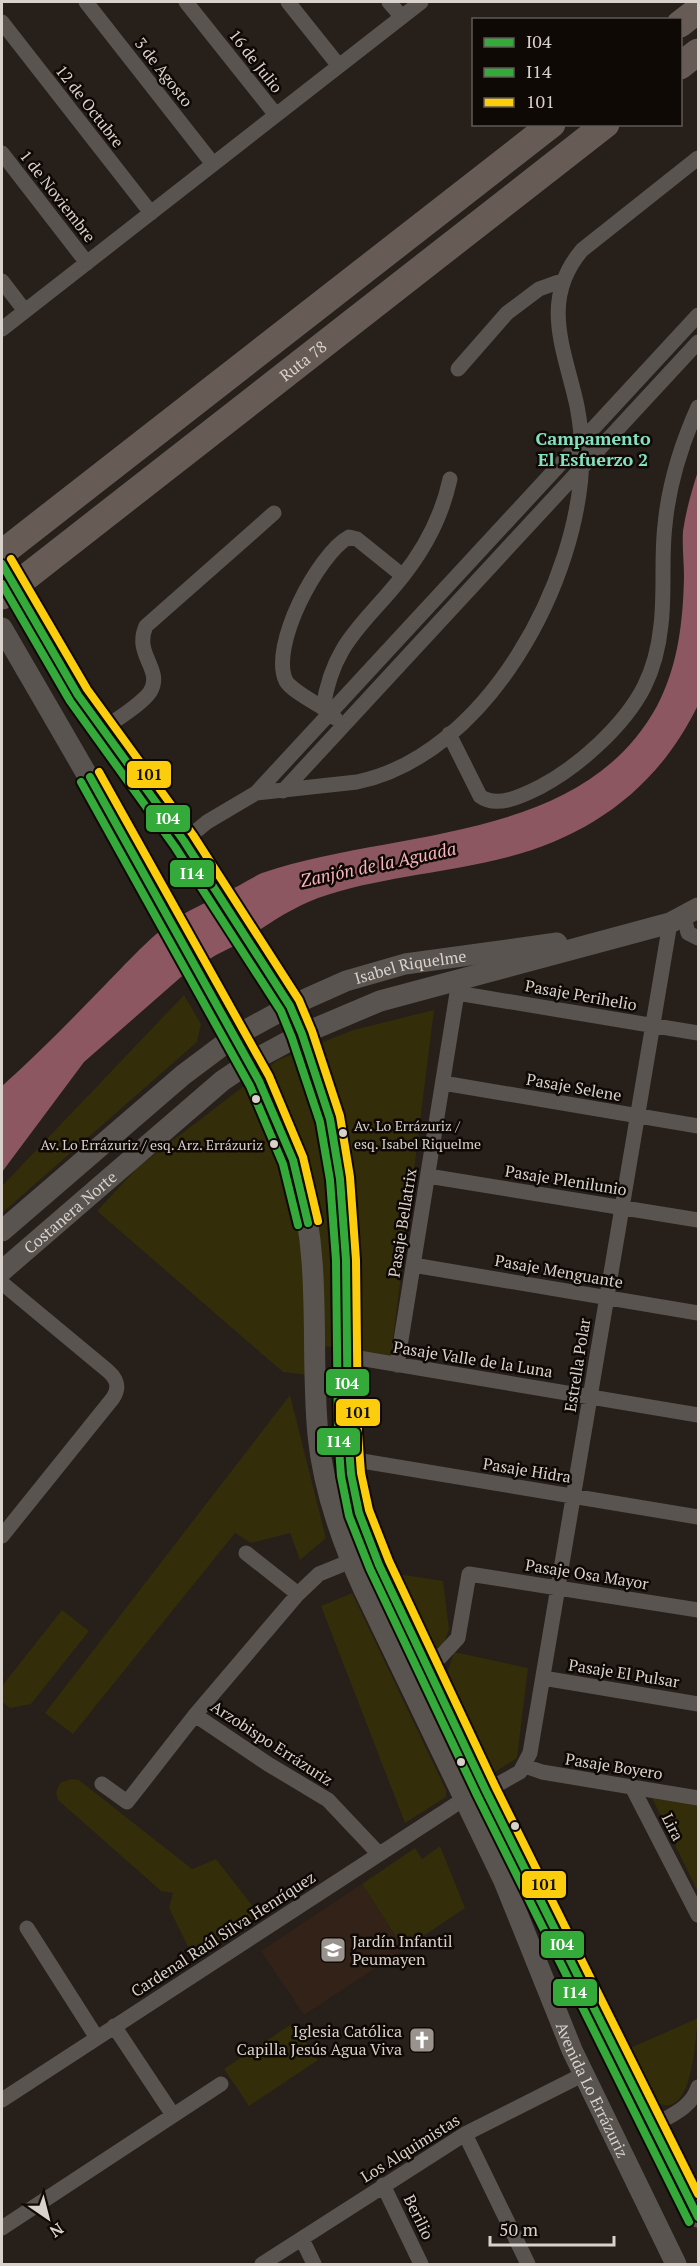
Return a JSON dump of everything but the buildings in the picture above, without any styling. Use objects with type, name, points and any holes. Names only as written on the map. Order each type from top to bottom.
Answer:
[{"type":"highway","points":[[682,23],[699,10]]},
{"type":"highway","points":[[682,65],[699,52]]},
{"type":"highway","name":"Ruta 78","points":[[2,553],[549,126]]},
{"type":"highway","name":"Ruta 78","points":[[2,596],[603,126]]},
{"type":"main road","points":[[2,564],[62,669],[102,730],[184,841],[258,954],[290,1006],[302,1034],[326,1103],[340,1179],[346,1260],[350,1459],[355,1495],[366,1532],[379,1565],[486,1791],[699,2217]]},
{"type":"main road","name":"Avenida Lo Errázuriz","points":[[2,628],[159,899],[250,1062],[284,1135],[294,1163],[307,1216],[311,1250],[320,1454],[331,1502],[351,1561],[513,1901],[549,1996],[676,2265]]},
{"type":"main road","name":"Isabel Riquelme","points":[[250,1062],[302,1034],[380,1001],[456,987],[684,916]]},
{"type":"main road","name":"Isabel Riquelme","points":[[235,1036],[290,1006],[346,981],[405,964],[513,947],[597,942]]},
{"type":"main road","name":"Costanera Norte","points":[[2,1231],[175,1082],[235,1036]]},
{"type":"main road","name":"Costanera Norte","points":[[2,1271],[203,1096],[250,1062]]},
{"type":"street","name":"3 de Agosto","points":[[86,2],[213,164]]},
{"type":"street","name":"16 de Julio","points":[[186,2],[276,115]]},
{"type":"street","points":[[288,2],[339,66]]},
{"type":"street","points":[[389,2],[402,17]]},
{"type":"street","points":[[2,329],[421,2]]},
{"type":"street","name":"12 de Octubre","points":[[2,22],[150,213]]},
{"type":"street","name":"1 de Noviembre","points":[[2,153],[87,262]]},
{"type":"street","points":[[256,793],[357,782],[387,774],[413,761],[449,734],[471,714],[506,674],[545,608],[571,535],[581,470],[582,442],[577,405],[560,343],[559,310],[564,280],[574,259],[582,250],[699,158]]},
{"type":"street","points":[[458,369],[507,313],[539,289],[564,280]]},
{"type":"street","points":[[2,281],[25,311]]},
{"type":"street","points":[[184,841],[207,822],[256,793],[327,711],[699,315]]},
{"type":"street","points":[[282,791],[699,342]]},
{"type":"street","points":[[449,734],[480,796],[489,801],[502,801],[539,788],[582,758],[602,741],[634,703],[650,674],[661,625],[664,526],[673,476],[680,449],[699,407]]},
{"type":"street","points":[[327,711],[329,681],[344,645],[403,576],[437,522],[450,479]]},
{"type":"street","points":[[102,730],[146,696],[153,685],[153,672],[142,646],[146,626],[274,513]]},
{"type":"street","points":[[344,725],[288,685],[284,675],[283,660],[288,633],[305,590],[326,561],[349,537],[357,539],[403,576]]},
{"type":"street","points":[[684,916],[688,933],[699,938]]},
{"type":"street","name":"Estrella Polar","points":[[525,1766],[530,1753],[543,1678],[652,1026],[684,916]]},
{"type":"street","name":"Pasaje Perihelio","points":[[456,987],[652,1026],[699,1033]]},
{"type":"street","name":"Pasaje Bellatrix","points":[[397,1365],[443,1083],[456,987]]},
{"type":"street","name":"Pasaje Selene","points":[[443,1083],[699,1126]]},
{"type":"street","name":"Pasaje Plenilunio","points":[[428,1176],[699,1220]]},
{"type":"street","name":"Pasaje Menguante","points":[[413,1265],[699,1313]]},
{"type":"street","points":[[2,1283],[108,1371],[117,1383],[116,1394],[113,1398],[2,1536]]},
{"type":"street","name":"Pasaje Valle de la Luna","points":[[347,1356],[699,1415]]},
{"type":"street","name":"Pasaje Hidra","points":[[350,1459],[699,1517]]},
{"type":"street","points":[[246,1553],[298,1594]]},
{"type":"street","name":"Arzobispo Errázuriz","points":[[102,1784],[127,1802],[195,1715],[298,1594],[319,1574],[351,1561]]},
{"type":"street","name":"Pasaje Osa Mayor","points":[[429,1670],[458,1638],[469,1574],[699,1610]]},
{"type":"street","name":"Pasaje El Pulsar","points":[[543,1678],[699,1704]]},
{"type":"street","name":"Arzobispo Errázuriz","points":[[195,1715],[268,1764],[328,1800],[378,1854]]},
{"type":"street","points":[[486,1791],[514,1776],[525,1766]]},
{"type":"street","name":"Pasaje Boyero","points":[[525,1766],[542,1772],[699,1798]]},
{"type":"street","name":"Lira","points":[[632,1787],[699,1915]]},
{"type":"street","name":"Cardenal Raúl Silva Henríquez","points":[[2,2100],[464,1799]]},
{"type":"street","points":[[27,1928],[97,2038]]},
{"type":"street","points":[[114,2026],[173,2115]]},
{"type":"street","name":"Los Alquimistas","points":[[262,2265],[465,2134],[584,2074]]},
{"type":"street","points":[[2,2228],[221,2084]]},
{"type":"street","points":[[654,2125],[683,2109],[693,2099],[699,2087]]},
{"type":"street","points":[[465,2134],[528,2265]]},
{"type":"street","name":"Berilio","points":[[383,2185],[421,2265]]},
{"type":"street","points":[[302,2239],[314,2265]]},
{"type":"shaded area","points":[[184,995],[201,1024],[197,1042],[2,1213],[2,1186]]},
{"type":"shaded area","points":[[434,1010],[391,1355],[308,1344],[309,1375],[283,1372],[97,1211],[138,1167],[278,1060],[353,1030]]},
{"type":"shaded area","points":[[290,1395],[326,1538],[300,1560],[290,1533],[251,1543],[235,1533],[73,1734],[45,1713]]},
{"type":"shaded area","points":[[398,1574],[443,1581],[449,1629],[443,1647],[431,1657]]},
{"type":"shaded area","points":[[352,1593],[446,1790],[446,1797],[405,1823],[321,1606]]},
{"type":"shaded area","points":[[62,1610],[89,1631],[31,1704],[10,1708],[2,1702],[2,1686]]},
{"type":"shaded area","points":[[454,1652],[528,1668],[517,1758],[495,1772],[485,1766],[444,1683]]},
{"type":"shaded area","points":[[71,1779],[79,1780],[192,1869],[216,1859],[261,1917],[195,1961],[169,1908],[173,1893],[161,1891],[58,1800],[56,1792],[60,1783]]},
{"type":"shaded area","points":[[652,1798],[698,1805],[698,1892]]},
{"type":"shaded area","points":[[440,1846],[465,1908],[404,1949],[362,1884],[415,1848],[422,1859]]},
{"type":"shaded area","name":"Jardín Infantil Peumayen","points":[[362,1884],[404,1949],[304,2015],[261,1951]]},
{"type":"shaded area","points":[[698,2018],[690,2077],[684,2091],[677,2101],[667,2105],[654,2101],[628,2049]]},
{"type":"shaded area","points":[[293,2023],[318,2060],[249,2106],[224,2069]]},
{"type":"water","name":"Zanjón de la Aguada","points":[[698,471],[698,705],[662,762],[640,786],[589,824],[560,839],[496,860],[384,881],[318,898],[289,912],[243,941],[248,939],[216,955],[181,977],[84,1062],[2,1172],[2,1086],[145,945],[177,918],[262,873],[313,859],[480,825],[533,808],[582,784],[624,751],[657,706],[675,659],[682,611],[683,531]]},
{"type":"transit line","name":"101","points":[[11,559],[87,689],[193,835],[299,1000],[312,1031],[340,1116],[350,1177],[356,1260],[358,1433],[361,1473],[369,1510],[389,1561],[495,1786],[698,2194]]},
{"type":"transit line","name":"I04","points":[[2,564],[78,695],[184,841],[290,1006],[302,1034],[330,1119],[340,1179],[346,1260],[348,1433],[351,1474],[359,1513],[379,1565],[486,1791],[698,2217]]},
{"type":"transit line","name":"I14","points":[[2,584],[70,701],[175,847],[281,1011],[320,1122],[330,1180],[336,1260],[338,1434],[341,1476],[349,1516],[370,1569],[477,1795],[689,2222]]},
{"type":"transit line","name":"101","points":[[99,772],[269,1076],[303,1157],[318,1221]]},
{"type":"transit line","name":"I04","points":[[90,777],[259,1081],[293,1160],[308,1223]]},
{"type":"transit line","name":"I14","points":[[81,782],[250,1086],[283,1164],[298,1225]]},
{"type":"place","name":"Av. Lo Errázuriz / esq. Isabel Riquelme","points":[[343,1133]]},
{"type":"place","name":"Av. Lo Errázuriz / esq. Arz. Errázuriz","points":[[274,1144]]},
{"type":"place","name":"Jardín Infantil Peumayen","points":[[333,1950]]},
{"type":"place","name":"Iglesia Católica Capilla Jesús Agua Viva","points":[[422,2040]]},
{"type":"district","name":"Campamento El Esfuerzo 2","points":[[593,448]]}]
